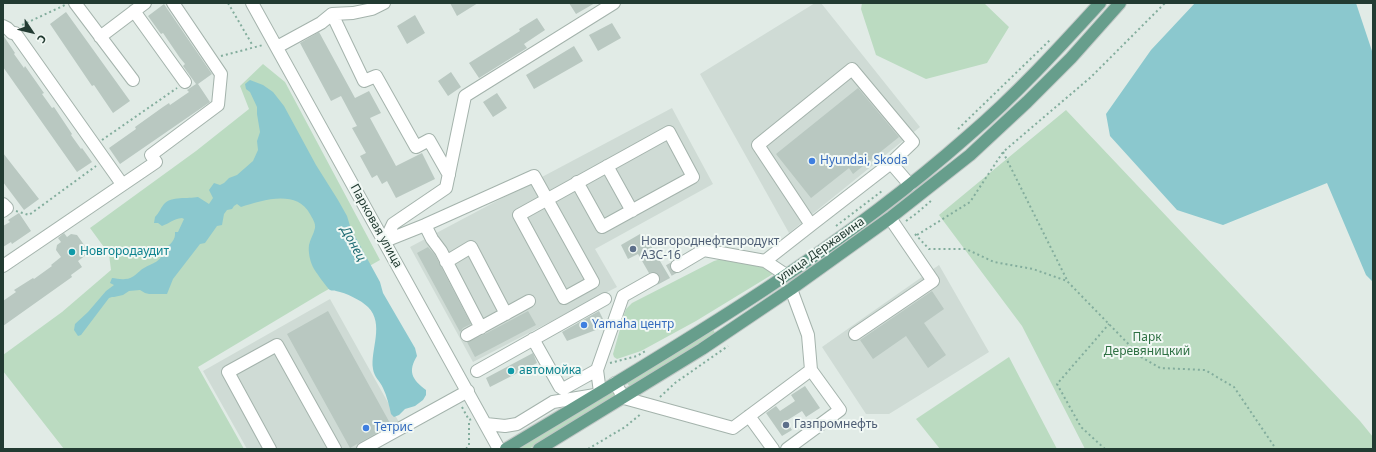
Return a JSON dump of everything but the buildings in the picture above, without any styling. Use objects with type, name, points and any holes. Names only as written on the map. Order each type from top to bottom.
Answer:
[{"type":"main road","name":"улица Державина","points":[[506,449],[693,336],[786,275],[885,204],[910,185],[992,115],[1048,60],[1100,3]]},
{"type":"main road","name":"улица Державина","points":[[539,449],[702,349],[893,223],[1027,102],[1071,58],[1120,3]]},
{"type":"street","points":[[75,3],[133,80]]},
{"type":"street","points":[[100,37],[145,3]]},
{"type":"street","points":[[3,266],[156,162],[151,155],[218,105],[221,74],[173,3]]},
{"type":"street","name":"Парковая улица","points":[[252,3],[499,449]]},
{"type":"street","points":[[275,44],[321,23],[332,14],[353,13],[372,9],[384,3]]},
{"type":"street","points":[[385,241],[393,224],[446,188],[465,96],[614,3]]},
{"type":"street","points":[[134,11],[185,82]]},
{"type":"street","points":[[332,14],[364,81],[376,76],[416,147],[429,140],[449,175]]},
{"type":"street","points":[[7,30],[15,33],[18,37],[122,184]]},
{"type":"street","points":[[765,261],[891,163],[913,142],[852,69],[758,145],[811,225]]},
{"type":"street","points":[[385,241],[425,225],[534,176],[547,199],[593,282],[564,298],[519,214],[547,199],[577,182],[669,132],[693,177],[602,227],[577,182]]},
{"type":"street","points":[[891,163],[910,185]]},
{"type":"street","points":[[607,166],[632,211]]},
{"type":"street","points":[[855,334],[933,281],[893,223]]},
{"type":"street","points":[[425,225],[432,239],[441,251],[480,328]]},
{"type":"street","points":[[446,262],[471,247],[506,314]]},
{"type":"street","points":[[677,266],[704,250],[765,261],[786,275]]},
{"type":"street","points":[[486,424],[505,426],[517,424],[553,402],[597,394],[597,370],[623,296],[653,279]]},
{"type":"street","points":[[787,449],[840,410],[811,370],[808,335],[791,289]]},
{"type":"street","points":[[476,370],[605,299]]},
{"type":"street","points":[[467,335],[529,301]]},
{"type":"street","points":[[533,339],[560,387],[563,389],[597,370]]},
{"type":"street","points":[[270,449],[228,372],[277,345],[335,449]]},
{"type":"street","points":[[615,383],[624,398],[733,428],[811,370]]},
{"type":"street","points":[[363,449],[468,391]]},
{"type":"street","points":[[749,416],[773,449]]},
{"type":"path","points":[[7,30],[17,28],[67,4],[75,3]]},
{"type":"path","points":[[228,3],[253,46]]},
{"type":"path","points":[[916,235],[970,202],[1003,152],[1091,77],[1165,3]]},
{"type":"path","points":[[211,59],[253,46],[275,44]]},
{"type":"path","points":[[95,146],[185,82]]},
{"type":"path","points":[[1003,152],[1067,281],[1141,357],[1160,368],[1205,370],[1234,388],[1276,449]]},
{"type":"path","points":[[4,208],[29,215],[99,164]]},
{"type":"path","points":[[893,223],[916,235],[929,249],[966,249],[994,262],[1033,269],[1067,281]]},
{"type":"path","points":[[1105,449],[1081,427],[1057,384],[1109,324]]},
{"type":"path","points":[[466,449],[469,444],[469,420]]},
{"type":"shaded area","points":[[815,3],[821,3],[920,127],[789,233],[700,74]]},
{"type":"shaded area","points":[[672,108],[713,184],[595,249],[617,287],[473,362],[410,247]]},
{"type":"shaded area","points":[[939,265],[989,352],[889,414],[866,414],[822,347]]},
{"type":"shaded area","points":[[330,299],[400,424],[356,449],[247,449],[203,371]]},
{"type":"green space","points":[[862,3],[984,3],[1009,27],[987,63],[926,79],[876,55],[861,9]]},
{"type":"green space","points":[[263,64],[285,82],[380,260],[198,367],[244,449],[64,449],[3,371],[3,355],[62,312],[111,270],[109,254],[90,228],[196,151],[249,109],[240,86]]},
{"type":"green space","name":"Парк Деревяницкий","points":[[1066,110],[1360,421],[1373,437],[1373,449],[1085,449],[1022,326],[939,215]]},
{"type":"green space","points":[[728,259],[770,269],[773,274],[696,321],[641,351],[617,359],[614,357],[613,354],[626,309],[632,303],[714,261]]},
{"type":"green space","points":[[713,329],[715,333],[630,387],[627,383]]},
{"type":"green space","points":[[1009,357],[1057,449],[940,449],[916,419]]},
{"type":"green space","points":[[614,391],[617,397],[529,449],[516,449]]},
{"type":"water","points":[[1195,3],[1356,3],[1373,54],[1373,282],[1366,275],[1327,183],[1223,225],[1177,210],[1110,136],[1106,114],[1151,50]]},
{"type":"water","name":"Донец","points":[[250,80],[263,85],[273,92],[284,106],[316,165],[347,216],[351,229],[380,282],[383,293],[415,348],[417,356],[412,366],[412,374],[417,382],[426,390],[426,395],[423,400],[415,406],[405,409],[399,415],[394,417],[391,414],[382,386],[373,369],[376,321],[373,314],[365,304],[357,299],[344,293],[330,290],[314,269],[310,260],[309,245],[315,226],[314,222],[304,206],[297,201],[278,198],[241,207],[237,204],[232,209],[227,210],[224,214],[222,225],[217,226],[205,243],[200,244],[173,279],[167,294],[149,294],[140,290],[129,291],[123,295],[109,298],[81,335],[78,336],[74,330],[75,324],[88,312],[106,291],[114,285],[110,283],[112,278],[128,279],[133,277],[144,268],[159,260],[164,249],[172,242],[175,237],[175,232],[178,232],[184,219],[176,219],[162,226],[158,223],[154,223],[155,217],[167,201],[198,197],[209,204],[213,198],[209,190],[214,183],[220,185],[224,183],[229,178],[237,175],[253,161],[258,150],[257,141],[260,132],[257,107],[250,92],[246,89],[245,84]]},
{"type":"tunnel","points":[[653,279],[677,266]]},
{"type":"place","name":"Hyundai, Skoda","points":[[812,161]]},
{"type":"place","name":"Новгороднефтепродукт АЗС-16","points":[[633,249]]},
{"type":"place","name":"Новгородаудит","points":[[72,252]]},
{"type":"place","name":"Yamaha центр","points":[[584,325]]},
{"type":"place","name":"автомойка","points":[[511,371]]},
{"type":"place","name":"Газпромнефть","points":[[786,425]]},
{"type":"place","name":"Тетрис","points":[[366,428]]}]
